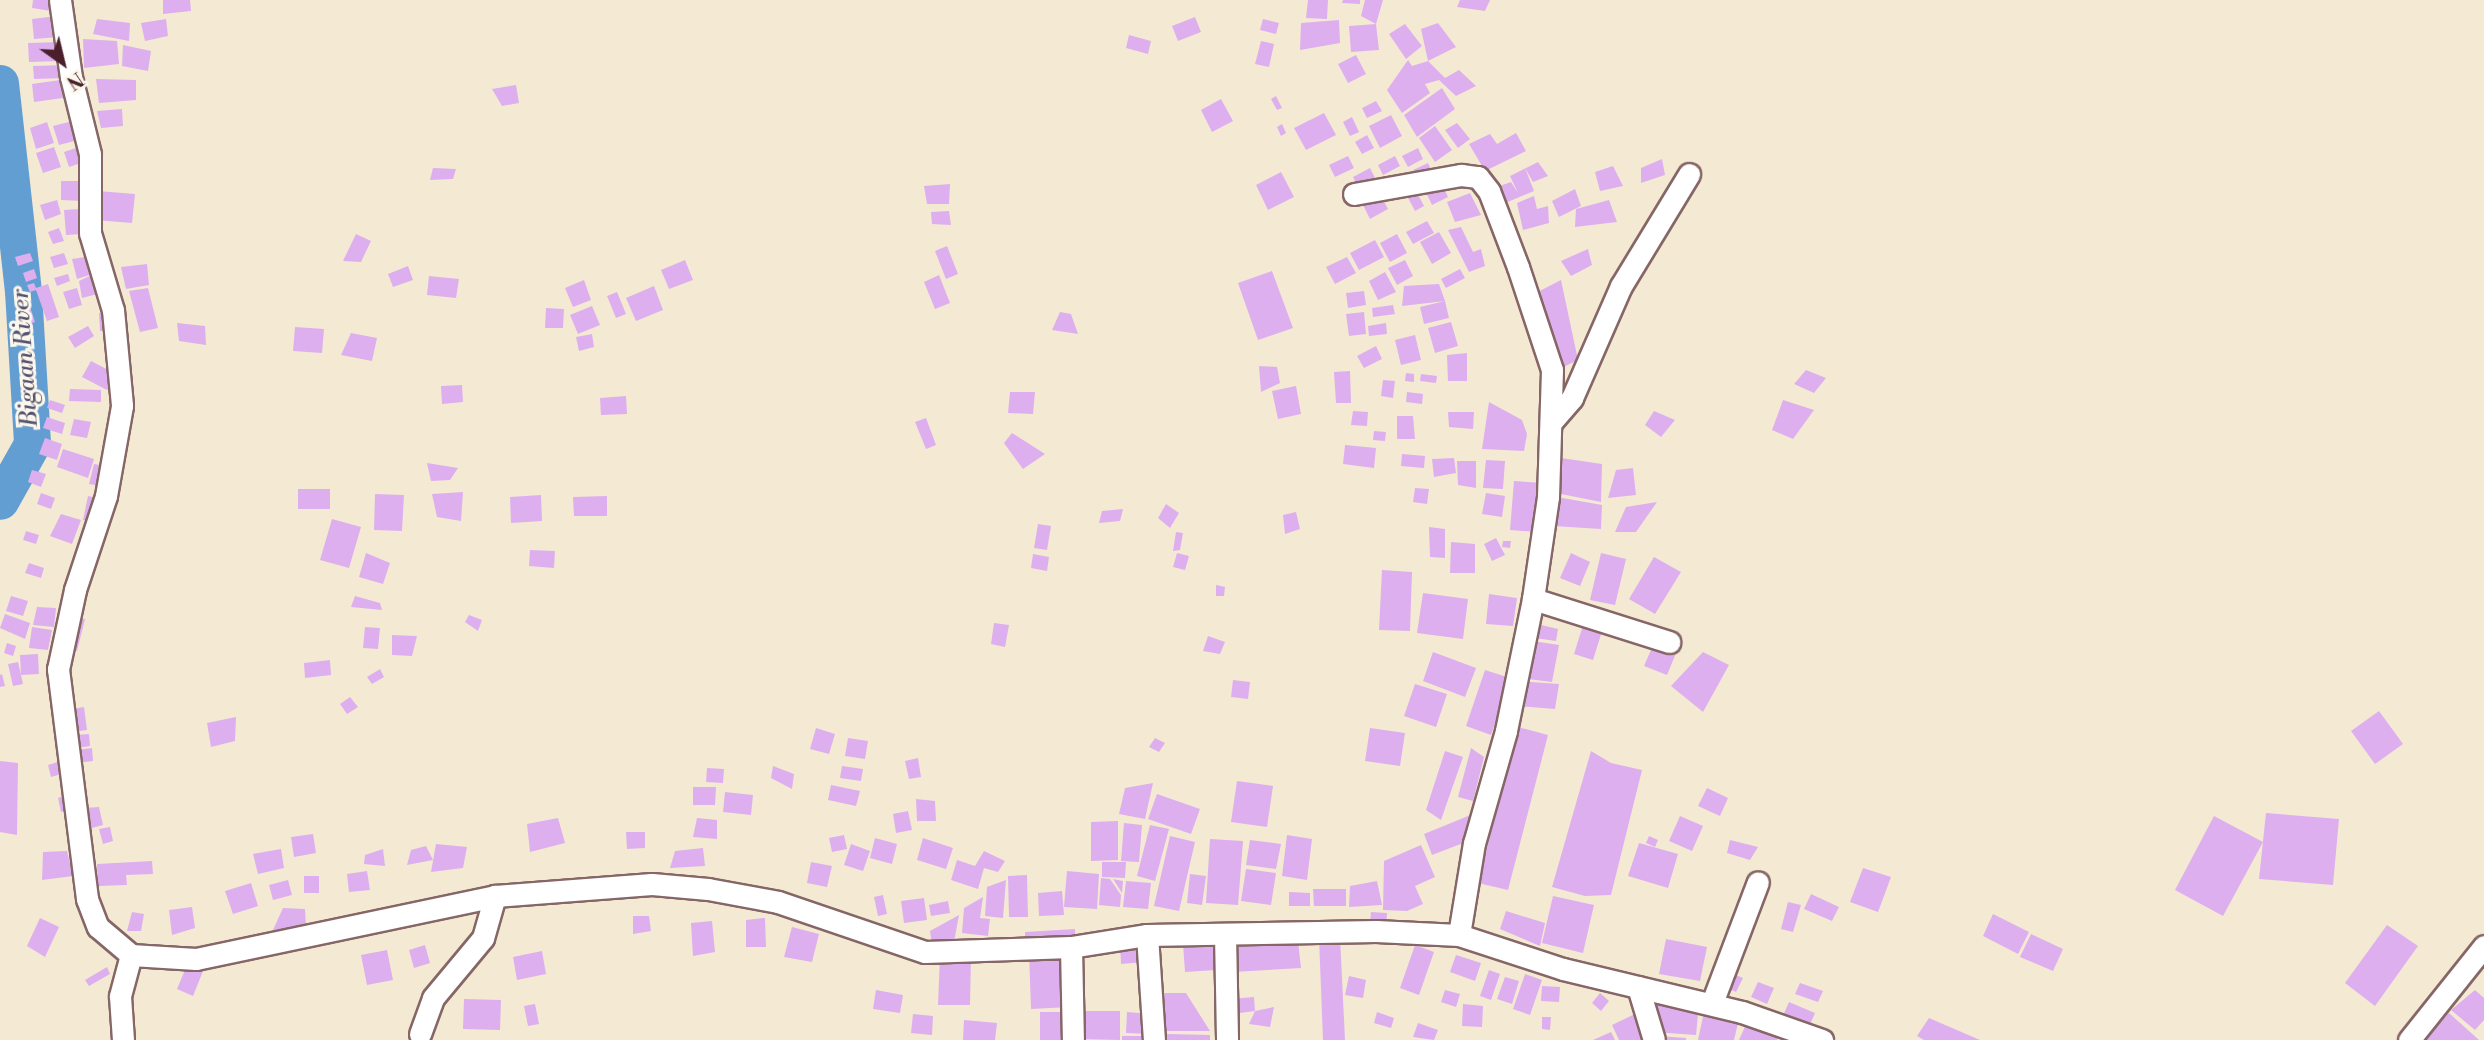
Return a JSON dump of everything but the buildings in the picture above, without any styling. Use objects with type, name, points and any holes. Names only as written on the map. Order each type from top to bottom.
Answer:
[{"type":"street","points":[[60,0],[71,77],[89,143],[90,233],[113,310],[122,406],[106,496],[75,590],[58,669],[87,899],[98,927],[131,956],[196,959],[495,897],[652,884],[708,888],[778,902],[925,952],[1071,947],[1147,935],[1459,935],[1563,969],[1712,1003],[1822,1040]]},
{"type":"street","points":[[1553,420],[1572,398],[1621,286],[1689,174]]},
{"type":"street","points":[[1354,194],[1461,175],[1478,177],[1489,191],[1518,267],[1552,370],[1553,420],[1548,497],[1533,599],[1506,731],[1474,843],[1459,935]]},
{"type":"street","points":[[1533,599],[1669,642]]},
{"type":"street","points":[[1712,1003],[1758,882]]},
{"type":"street","points":[[420,1034],[433,998],[483,939],[495,897]]},
{"type":"street","points":[[1225,934],[1227,1040]]},
{"type":"street","points":[[1147,935],[1154,1040]]},
{"type":"street","points":[[2409,1040],[2484,946]]},
{"type":"street","points":[[1071,947],[1073,1040]]},
{"type":"street","points":[[122,1040],[120,996],[131,956]]},
{"type":"street","points":[[1638,987],[1654,1040]]},
{"type":"waterway","name":"Bigaan River","points":[[0,83],[23,291],[32,444],[0,501]]}]
